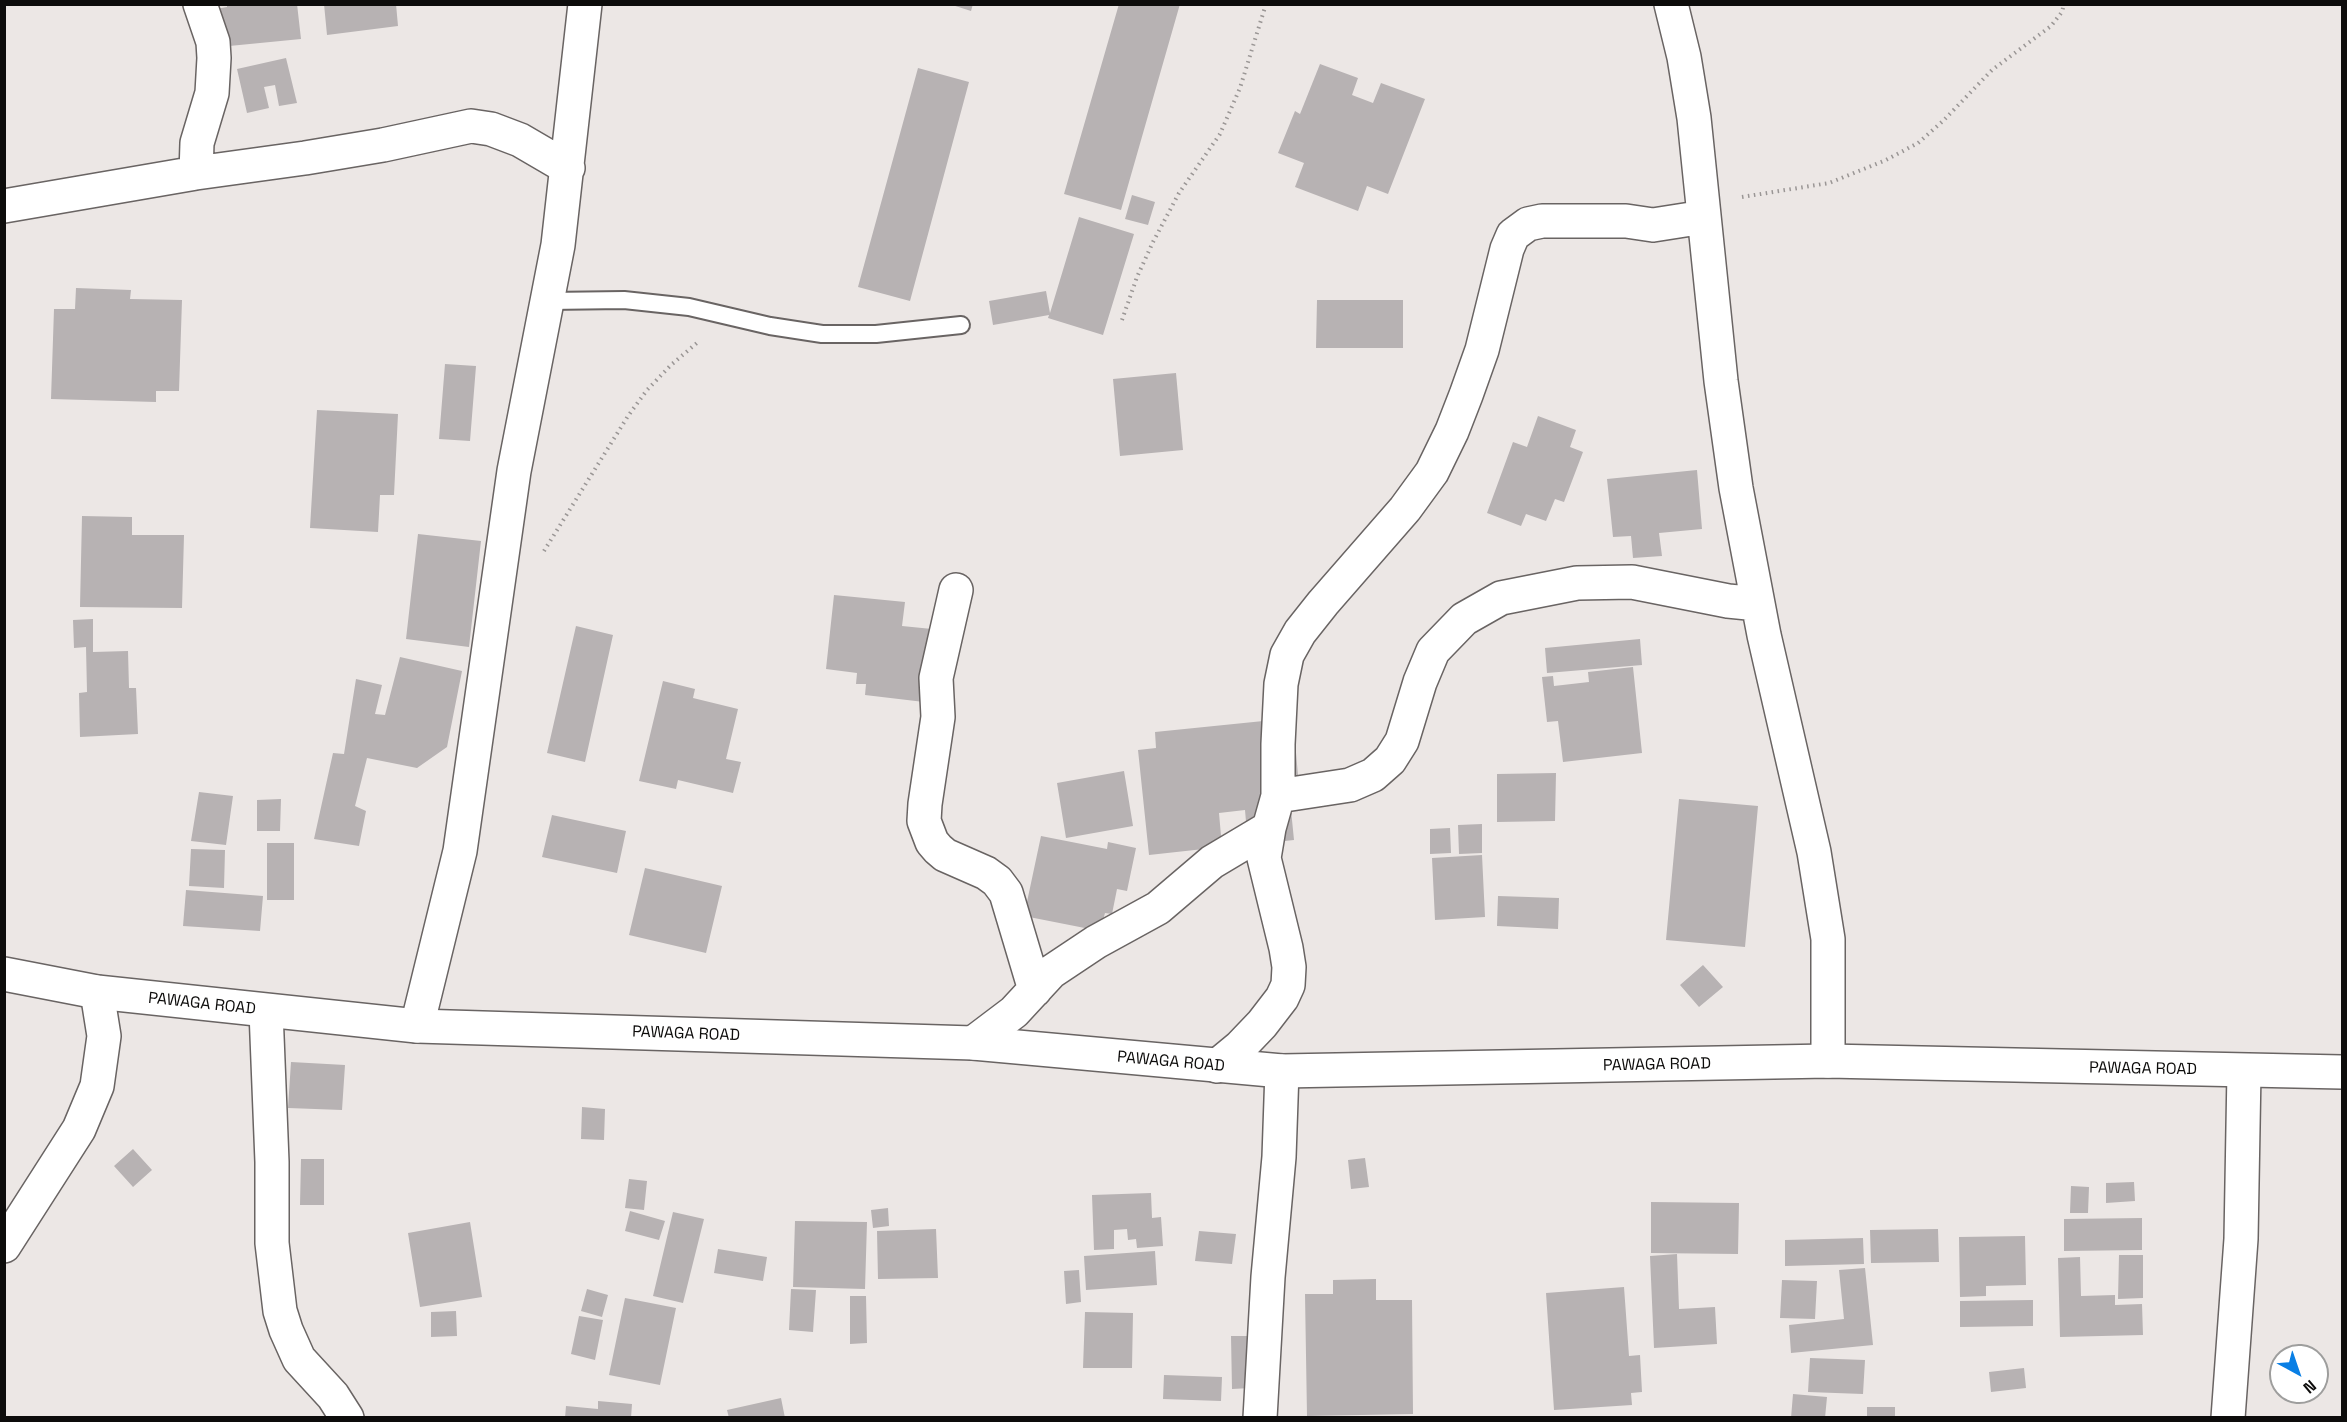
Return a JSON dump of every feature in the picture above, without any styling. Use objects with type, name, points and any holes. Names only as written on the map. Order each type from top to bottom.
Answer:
[{"type":"street","points":[[196,173],[196,143],[212,93],[214,66],[213,42],[200,4]]},
{"type":"street","points":[[417,1026],[460,851],[514,471],[558,245],[585,4]]},
{"type":"street","points":[[1671,4],[1694,118],[1721,381],[1737,488],[1758,604],[1816,863],[1828,939],[1828,1061]]},
{"type":"street","points":[[4,206],[196,173],[327,154],[471,126],[491,129],[520,140],[568,168]]},
{"type":"street","points":[[1217,1066],[1240,1047],[1262,1024],[1282,998],[1288,985],[1289,967],[1286,948],[1264,858],[1278,796],[1281,684],[1287,655],[1300,632],[1405,509],[1432,472],[1452,431],[1472,377],[1513,235],[1528,224],[1542,221],[1626,221],[1653,225],[1703,206]]},
{"type":"street","points":[[1278,796],[1350,785],[1373,775],[1390,760],[1402,741],[1420,682],[1433,651],[1464,619],[1501,598],[1577,583],[1632,582],[1728,601],[1758,604]]},
{"type":"street","points":[[956,590],[936,678],[938,717],[924,821],[932,842],[938,849],[945,855],[986,873],[997,881],[1006,893],[1035,990]]},
{"type":"street","points":[[973,1043],[1014,1012],[1051,972],[1096,942],[1158,908],[1212,862],[1269,828]]},
{"type":"street","name":"PAWAGA ROAD","points":[[4,974],[97,992],[417,1026],[973,1043],[1282,1071],[1828,1061],[2343,1072]]},
{"type":"street","points":[[4,1246],[79,1129],[97,1086],[104,1036],[97,992]]},
{"type":"street","points":[[266,1011],[272,1162],[272,1243],[280,1311],[299,1359],[333,1396],[347,1418]]},
{"type":"street","points":[[1260,1418],[1268,1277],[1279,1157],[1282,1071]]},
{"type":"street","points":[[2228,1418],[2241,1239],[2244,1071]]},
{"type":"lane","points":[[548,301],[624,300],[689,307],[770,326],[822,334],[876,334],[961,325]]},
{"type":"path","points":[[1122,320],[1137,277],[1153,242],[1179,193],[1220,134],[1240,88],[1266,4]]},
{"type":"path","points":[[1703,206],[1738,197],[1829,183],[1886,160],[1910,147],[1943,121],[1992,70],[2051,26],[2064,4]]},
{"type":"path","points":[[543,552],[628,416],[647,390],[671,365],[730,315]]},
{"type":"building","points":[[227,4],[297,4],[301,39],[219,47],[216,9],[227,7]]},
{"type":"building","points":[[324,4],[396,4],[398,26],[327,35]]},
{"type":"building","points":[[949,4],[973,4],[971,11]]},
{"type":"building","points":[[1119,4],[1180,4],[1121,210],[1064,194]]},
{"type":"building","points":[[286,58],[297,103],[279,106],[275,85],[264,87],[269,108],[247,113],[237,69]]},
{"type":"building","points":[[1320,64],[1358,78],[1352,95],[1373,103],[1381,83],[1425,99],[1388,194],[1367,186],[1358,211],[1295,187],[1304,163],[1278,153],[1295,111],[1300,114]]},
{"type":"building","points":[[918,68],[969,82],[910,301],[858,287]]},
{"type":"building","points":[[1132,195],[1155,202],[1148,225],[1125,219]]},
{"type":"building","points":[[1079,217],[1134,234],[1103,335],[1048,318],[1049,315],[993,325],[989,301],[1046,291],[1050,313]]},
{"type":"building","points":[[76,288],[131,290],[130,299],[182,300],[179,391],[156,391],[156,402],[51,399],[54,309],[75,309]]},
{"type":"building","points":[[1317,300],[1403,300],[1403,348],[1316,348]]},
{"type":"building","points":[[445,364],[476,366],[470,441],[439,439]]},
{"type":"building","points":[[1176,373],[1183,450],[1120,456],[1113,379]]},
{"type":"building","points":[[317,410],[398,414],[394,495],[380,495],[378,532],[310,528]]},
{"type":"building","points":[[1538,416],[1576,430],[1570,447],[1583,452],[1564,502],[1555,499],[1546,521],[1526,514],[1521,526],[1487,513],[1513,442],[1527,447]]},
{"type":"building","points":[[1697,470],[1702,529],[1659,533],[1662,556],[1633,558],[1631,536],[1613,537],[1607,479]]},
{"type":"building","points":[[82,516],[132,517],[132,535],[184,535],[182,608],[80,607]]},
{"type":"building","points":[[418,534],[481,541],[469,647],[406,639]]},
{"type":"building","points":[[834,595],[905,602],[902,626],[932,629],[924,702],[865,695],[866,684],[856,684],[857,673],[826,669]]},
{"type":"building","points":[[93,619],[93,652],[128,651],[129,688],[136,688],[138,734],[80,737],[79,693],[87,692],[86,647],[74,648],[73,620]]},
{"type":"building","points":[[576,626],[613,635],[585,762],[547,753]]},
{"type":"building","points":[[1640,639],[1642,665],[1547,673],[1545,648]]},
{"type":"building","points":[[400,657],[462,671],[447,747],[417,768],[367,758],[355,806],[366,811],[359,846],[314,839],[333,753],[344,754],[356,679],[382,685],[375,714],[385,715]]},
{"type":"building","points":[[1633,667],[1642,753],[1563,762],[1558,721],[1547,722],[1542,677],[1553,676],[1554,686],[1589,682],[1588,672]]},
{"type":"building","points":[[663,681],[695,689],[693,698],[738,709],[726,759],[741,762],[733,793],[678,780],[676,789],[639,781]]},
{"type":"building","points":[[1293,718],[1301,810],[1291,810],[1294,840],[1248,845],[1245,810],[1219,813],[1222,847],[1149,855],[1138,750],[1156,748],[1155,732]]},
{"type":"building","points":[[1124,771],[1133,826],[1066,838],[1057,783]]},
{"type":"building","points":[[1556,773],[1555,821],[1497,822],[1497,774]]},
{"type":"building","points":[[199,792],[233,796],[226,845],[191,841]]},
{"type":"building","points":[[281,799],[280,831],[257,831],[257,800]]},
{"type":"building","points":[[1679,799],[1758,806],[1745,947],[1666,940]]},
{"type":"building","points":[[552,815],[626,831],[617,873],[542,857]]},
{"type":"building","points":[[1482,824],[1482,853],[1459,854],[1458,825]]},
{"type":"building","points":[[1450,828],[1451,853],[1430,854],[1430,829]]},
{"type":"building","points":[[1041,836],[1107,849],[1108,842],[1136,848],[1127,891],[1117,889],[1112,914],[1105,913],[1100,931],[1024,916]]},
{"type":"building","points":[[267,843],[294,843],[294,900],[267,900]]},
{"type":"building","points":[[191,849],[225,850],[224,888],[189,886]]},
{"type":"building","points":[[1482,855],[1485,917],[1435,920],[1432,858]]},
{"type":"building","points":[[645,868],[722,886],[706,953],[629,935]]},
{"type":"building","points":[[186,890],[263,896],[260,931],[183,926]]},
{"type":"building","points":[[1498,896],[1559,898],[1558,929],[1497,926]]},
{"type":"building","points":[[1703,965],[1723,987],[1699,1007],[1680,985]]},
{"type":"building","points":[[291,1062],[345,1065],[342,1110],[288,1108]]},
{"type":"building","points":[[582,1107],[605,1109],[604,1140],[581,1139]]},
{"type":"building","points":[[133,1149],[152,1170],[133,1187],[114,1166]]},
{"type":"building","points":[[1365,1158],[1369,1187],[1351,1189],[1348,1160]]},
{"type":"building","points":[[301,1159],[324,1159],[324,1205],[300,1205]]},
{"type":"building","points":[[629,1179],[647,1181],[644,1210],[625,1208]]},
{"type":"building","points":[[2134,1182],[2135,1201],[2106,1203],[2106,1183]]},
{"type":"building","points":[[2071,1186],[2089,1187],[2088,1213],[2070,1213]]},
{"type":"building","points":[[1151,1193],[1152,1218],[1161,1217],[1163,1246],[1137,1248],[1136,1239],[1128,1240],[1127,1229],[1114,1230],[1114,1249],[1094,1250],[1092,1195]]},
{"type":"building","points":[[1651,1202],[1739,1203],[1738,1254],[1651,1253]]},
{"type":"building","points":[[888,1208],[889,1226],[873,1228],[871,1210]]},
{"type":"building","points":[[630,1211],[665,1221],[659,1240],[625,1231]]},
{"type":"building","points":[[673,1212],[704,1219],[683,1303],[653,1296]]},
{"type":"building","points":[[2142,1218],[2142,1250],[2064,1251],[2064,1219]]},
{"type":"building","points":[[795,1221],[867,1222],[865,1289],[793,1287]]},
{"type":"building","points":[[470,1222],[482,1297],[420,1307],[408,1233]]},
{"type":"building","points":[[936,1229],[938,1278],[878,1279],[877,1231]]},
{"type":"building","points":[[1938,1229],[1939,1262],[1871,1263],[1870,1230]]},
{"type":"building","points":[[1199,1231],[1236,1234],[1232,1264],[1195,1261]]},
{"type":"building","points":[[2025,1236],[2026,1285],[1986,1286],[1986,1296],[1960,1297],[1959,1237]]},
{"type":"building","points":[[1863,1238],[1864,1264],[1785,1266],[1785,1240]]},
{"type":"building","points":[[718,1249],[767,1257],[763,1281],[714,1273]]},
{"type":"building","points":[[1155,1251],[1157,1285],[1086,1290],[1084,1256]]},
{"type":"building","points":[[1677,1254],[1679,1309],[1715,1307],[1717,1344],[1654,1348],[1650,1256]]},
{"type":"building","points":[[2119,1255],[2143,1255],[2143,1298],[2118,1299]]},
{"type":"building","points":[[2080,1257],[2081,1296],[2115,1295],[2115,1305],[2142,1304],[2143,1335],[2060,1337],[2058,1258]]},
{"type":"building","points":[[1865,1268],[1873,1345],[1791,1353],[1789,1325],[1844,1319],[1839,1270]]},
{"type":"building","points":[[1079,1270],[1081,1302],[1066,1304],[1064,1271]]},
{"type":"building","points":[[1376,1279],[1376,1300],[1412,1300],[1413,1414],[1307,1416],[1305,1294],[1333,1294],[1333,1280]]},
{"type":"building","points":[[1782,1280],[1817,1281],[1815,1319],[1780,1318]]},
{"type":"building","points":[[1624,1287],[1629,1356],[1640,1355],[1642,1392],[1631,1393],[1632,1405],[1554,1410],[1546,1293]]},
{"type":"building","points":[[587,1289],[608,1295],[602,1317],[581,1311]]},
{"type":"building","points":[[791,1289],[816,1290],[813,1332],[789,1330]]},
{"type":"building","points":[[850,1296],[866,1296],[867,1343],[850,1344]]},
{"type":"building","points":[[625,1298],[676,1308],[660,1385],[609,1375]]},
{"type":"building","points":[[2033,1300],[2033,1326],[1960,1327],[1960,1301]]},
{"type":"building","points":[[456,1311],[457,1336],[431,1337],[431,1312]]},
{"type":"building","points":[[1085,1312],[1133,1313],[1132,1368],[1083,1368]]},
{"type":"building","points":[[579,1316],[603,1320],[595,1360],[571,1354]]},
{"type":"building","points":[[1231,1336],[1250,1336],[1251,1388],[1232,1389]]},
{"type":"building","points":[[1810,1358],[1865,1360],[1863,1394],[1808,1392]]},
{"type":"building","points":[[2024,1368],[2026,1388],[1991,1392],[1989,1372]]},
{"type":"building","points":[[1164,1375],[1222,1377],[1221,1401],[1163,1399]]},
{"type":"building","points":[[1793,1394],[1827,1397],[1825,1418],[1791,1418]]},
{"type":"building","points":[[781,1398],[785,1418],[729,1418],[727,1410]]},
{"type":"building","points":[[598,1401],[632,1404],[631,1418],[565,1418],[566,1406],[598,1409]]},
{"type":"building","points":[[1867,1407],[1895,1407],[1895,1418],[1867,1418]]}]
